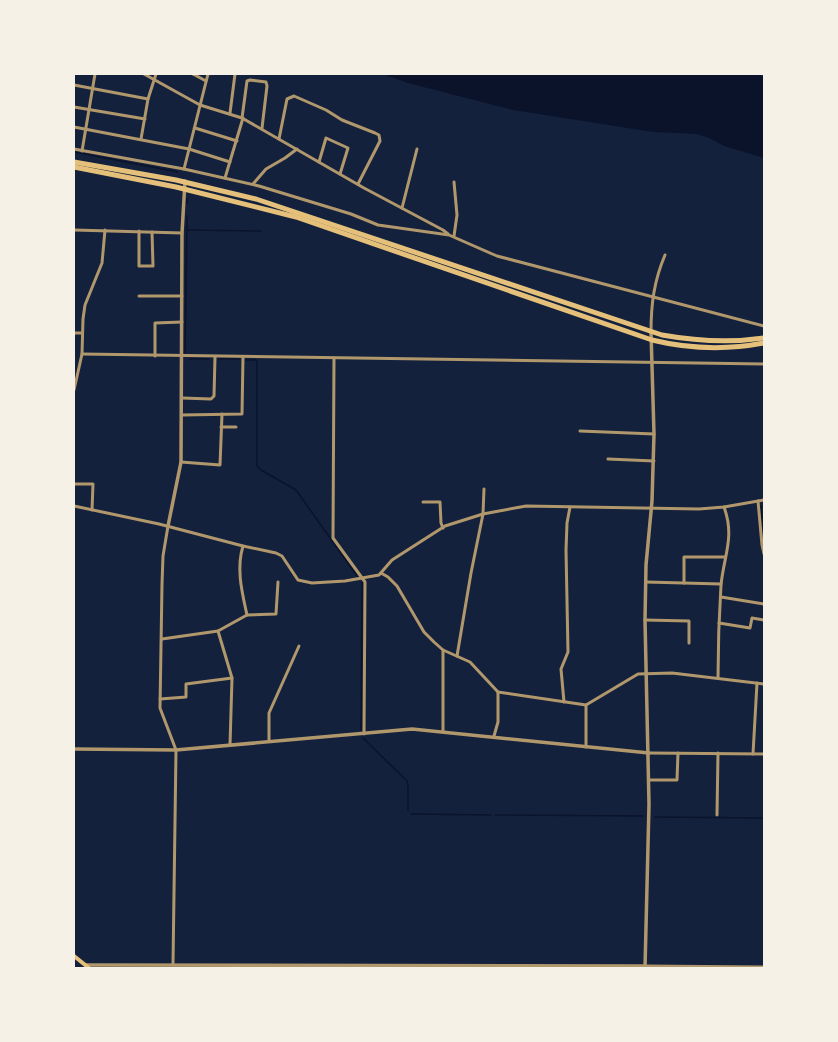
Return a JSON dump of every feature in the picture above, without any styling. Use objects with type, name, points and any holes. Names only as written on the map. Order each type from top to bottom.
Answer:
[{"type":"highway","points":[[74,162],[185,182],[256,199],[309,215],[651,332],[709,341],[735,341],[764,338]]},
{"type":"highway","points":[[74,167],[184,189],[276,211],[337,230],[652,340],[709,348],[723,348],[764,343]]},
{"type":"main road","points":[[74,956],[87,966]]},
{"type":"street","points":[[82,150],[95,74]]},
{"type":"street","points":[[144,74],[200,105],[243,118],[448,234]]},
{"type":"street","points":[[141,139],[148,99],[153,79],[156,74]]},
{"type":"street","points":[[194,74],[206,81]]},
{"type":"street","points":[[184,169],[208,74]]},
{"type":"street","points":[[230,113],[235,74]]},
{"type":"street","points":[[225,178],[243,118],[247,81],[250,80],[266,82],[267,86],[262,128]]},
{"type":"street","points":[[74,85],[148,99]]},
{"type":"street","points":[[279,138],[287,99],[294,96],[326,110],[342,120],[376,133],[379,135],[380,141],[358,184]]},
{"type":"street","points":[[74,107],[145,119]]},
{"type":"street","points":[[74,127],[189,149],[230,162]]},
{"type":"street","points":[[194,128],[237,141]]},
{"type":"street","points":[[319,162],[326,138],[348,148],[340,174]]},
{"type":"street","points":[[74,149],[184,169],[252,184],[344,212],[378,225],[448,234],[498,256],[764,326]]},
{"type":"street","points":[[252,184],[266,168],[285,158],[297,149]]},
{"type":"street","points":[[402,208],[417,149]]},
{"type":"street","points":[[173,964],[176,750],[160,708],[160,699],[163,556],[181,462],[182,233],[185,182]]},
{"type":"street","points":[[454,182],[457,216],[454,236]]},
{"type":"street","points":[[74,230],[182,233]]},
{"type":"street","points":[[74,390],[82,354],[83,319],[87,300],[102,263],[105,230]]},
{"type":"street","points":[[139,231],[139,266],[153,266],[152,232]]},
{"type":"street","points":[[645,967],[649,780],[645,674],[645,620],[654,461],[651,332],[652,297],[659,268],[665,255]]},
{"type":"street","points":[[139,296],[182,296]]},
{"type":"street","points":[[155,356],[155,323],[182,322]]},
{"type":"street","points":[[74,333],[82,333]]},
{"type":"street","points":[[82,354],[243,358],[764,364]]},
{"type":"street","points":[[182,398],[211,399],[214,396],[215,357]]},
{"type":"street","points":[[182,415],[242,414],[243,358]]},
{"type":"street","points":[[334,358],[333,538],[365,582],[364,734]]},
{"type":"street","points":[[181,462],[220,465],[222,414]]},
{"type":"street","points":[[221,427],[236,428]]},
{"type":"street","points":[[580,432],[654,434]]},
{"type":"street","points":[[608,459],[654,461]]},
{"type":"street","points":[[74,484],[93,484],[92,510]]},
{"type":"street","points":[[457,656],[483,514],[484,489]]},
{"type":"street","points":[[74,506],[168,526],[279,554],[298,580],[312,583],[362,579],[381,573],[392,560],[443,528],[483,514],[526,506],[570,508],[651,507],[699,509],[724,507],[764,500]]},
{"type":"street","points":[[758,501],[762,523],[764,554]]},
{"type":"street","points":[[423,502],[440,502],[441,523],[443,528]]},
{"type":"street","points":[[718,678],[721,584],[730,533],[727,514],[724,507]]},
{"type":"street","points":[[564,702],[561,669],[568,652],[566,550],[567,523],[570,508]]},
{"type":"street","points":[[243,546],[239,560],[240,580],[247,615]]},
{"type":"street","points":[[684,583],[684,557],[725,558]]},
{"type":"street","points":[[381,573],[388,577],[397,586],[424,632],[443,650],[470,662],[498,692],[586,705],[634,675],[672,673],[764,684]]},
{"type":"street","points":[[162,639],[218,631],[247,615],[276,614],[278,582]]},
{"type":"street","points":[[646,582],[721,584]]},
{"type":"street","points":[[721,597],[764,604]]},
{"type":"street","points":[[719,623],[750,628],[752,618],[764,620]]},
{"type":"street","points":[[645,620],[688,621],[689,643]]},
{"type":"street","points":[[218,631],[232,678],[230,745]]},
{"type":"street","points":[[269,741],[269,712],[299,646]]},
{"type":"street","points":[[443,650],[443,731]]},
{"type":"street","points":[[160,699],[186,697],[186,684],[232,678]]},
{"type":"street","points":[[753,754],[758,683]]},
{"type":"street","points":[[494,736],[498,722],[498,692]]},
{"type":"street","points":[[586,705],[586,747]]},
{"type":"street","points":[[74,749],[176,750],[412,729],[494,736],[648,753],[764,754]]},
{"type":"street","points":[[649,780],[677,780],[678,753]]},
{"type":"street","points":[[717,815],[718,753]]},
{"type":"street","points":[[87,966],[151,966],[173,964],[383,967],[764,967]]},
{"type":"water","points":[[382,74],[758,74],[764,78],[764,158],[724,146],[709,138],[696,134],[653,132],[513,110],[408,83]]},
{"type":"waterway","points":[[74,152],[178,172]]},
{"type":"waterway","points":[[185,353],[187,216]]},
{"type":"waterway","points":[[188,230],[261,231]]},
{"type":"waterway","points":[[190,359],[209,359]]},
{"type":"waterway","points":[[219,359],[239,359]]},
{"type":"waterway","points":[[246,360],[256,360],[257,362],[257,466],[261,470],[296,490],[357,576]]},
{"type":"waterway","points":[[761,506],[764,538]]},
{"type":"waterway","points":[[361,730],[362,582]]},
{"type":"waterway","points":[[363,738],[407,781],[408,810]]},
{"type":"waterway","points":[[411,814],[491,815]]},
{"type":"waterway","points":[[495,815],[643,816]]},
{"type":"waterway","points":[[655,817],[764,818]]}]
